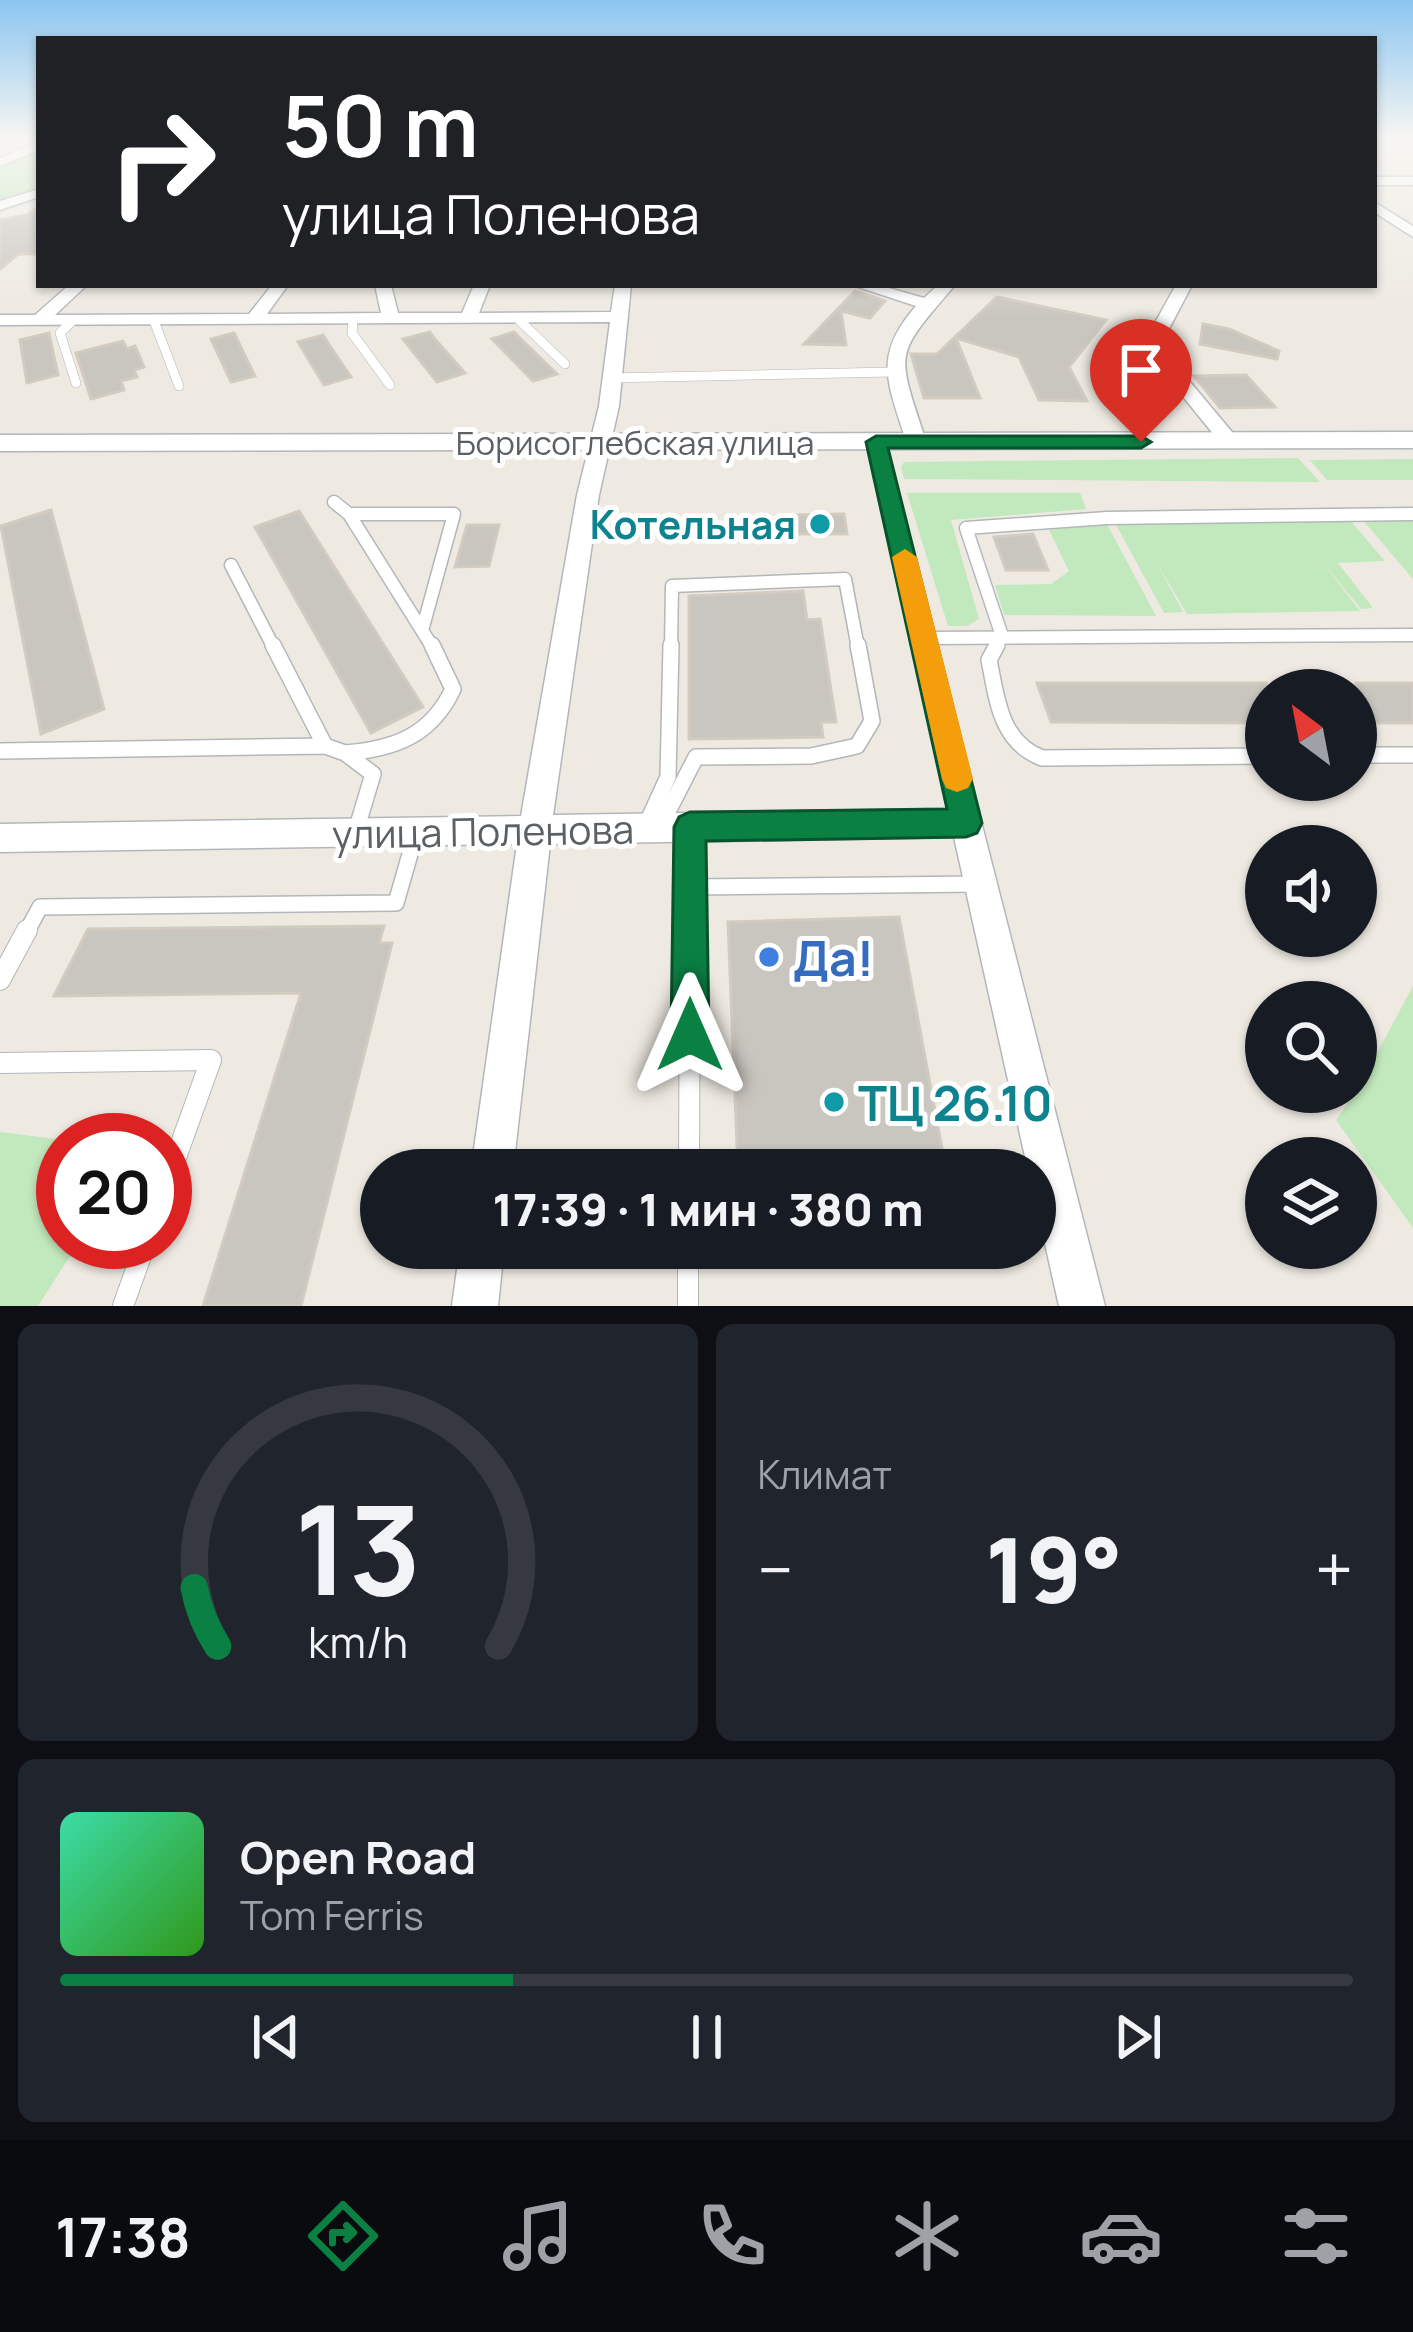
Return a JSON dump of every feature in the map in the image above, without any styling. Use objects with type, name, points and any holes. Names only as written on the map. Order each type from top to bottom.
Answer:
[{"type":"street","points":[[1377,208],[1413,233]]},
{"type":"street","points":[[39,320],[76,288]]},
{"type":"street","points":[[252,321],[278,288]]},
{"type":"street","points":[[384,288],[391,321]]},
{"type":"street","points":[[468,319],[481,288]]},
{"type":"street","points":[[495,1149],[535,830],[622,288]]},
{"type":"street","points":[[871,288],[927,304]]},
{"type":"street","points":[[916,441],[892,372],[899,337],[944,288]]},
{"type":"street","points":[[1182,288],[1151,346],[1230,442]]},
{"type":"street","points":[[0,320],[617,317]]},
{"type":"street","name":"Борисоглебская улица","points":[[0,443],[1413,440]]},
{"type":"street","points":[[876,442],[1082,1306]]},
{"type":"street","name":"улица Поленова","points":[[0,838],[966,823]]},
{"type":"street","points":[[475,1306],[479,1269]]},
{"type":"lane","points":[[73,320],[60,333],[76,383]]},
{"type":"lane","points":[[519,320],[565,364]]},
{"type":"lane","points":[[154,321],[179,386]]},
{"type":"lane","points":[[353,321],[352,334],[390,385]]},
{"type":"lane","points":[[610,378],[892,372]]},
{"type":"lane","points":[[334,502],[349,514],[423,627],[453,689],[448,704],[425,731],[408,742],[346,753]]},
{"type":"lane","points":[[349,514],[454,514],[423,627]]},
{"type":"lane","points":[[1245,756],[1029,755],[1010,739],[989,661],[1003,636],[964,533],[971,526],[1107,518],[1413,514]]},
{"type":"lane","points":[[231,565],[325,746]]},
{"type":"lane","points":[[665,827],[696,757],[811,756],[857,746],[872,721],[845,579],[673,586],[665,827],[691,887],[689,1149]]},
{"type":"lane","points":[[922,638],[1413,635]]},
{"type":"lane","points":[[0,751],[325,746],[346,753],[373,773],[355,834]]},
{"type":"lane","points":[[1377,755],[1413,755]]},
{"type":"lane","points":[[0,980],[40,907],[396,903],[416,833]]},
{"type":"lane","points":[[691,887],[981,884]]},
{"type":"lane","points":[[0,1063],[211,1060],[192,1113]]},
{"type":"lane","points":[[123,1306],[136,1269]]},
{"type":"lane","points":[[688,1269],[688,1306]]},
{"type":"green space","points":[[1298,458],[1320,482],[904,479],[901,467],[904,462]]},
{"type":"green space","points":[[1413,459],[1413,480],[1327,480],[1310,460]]},
{"type":"green space","points":[[907,493],[1080,493],[1086,509],[951,520],[979,619],[967,626],[948,626]]},
{"type":"green space","points":[[1361,518],[1413,518],[1413,579]]},
{"type":"green space","points":[[1350,520],[1385,561],[1338,563],[1373,608],[1361,609],[1320,559],[1360,611],[1187,614],[1155,560],[1183,612],[1164,613],[1115,523]]},
{"type":"green space","points":[[1107,524],[1156,616],[1004,615],[995,585],[1051,584],[1069,571],[1049,530]]},
{"type":"green space","points":[[1413,986],[1413,1228],[1377,1178],[1377,1137],[1348,1137],[1336,1120],[1341,1113],[1377,1113],[1377,1053]]},
{"type":"green space","points":[[0,1132],[36,1136],[36,1269],[62,1269],[38,1306],[0,1306]]},
{"type":"building","points":[[36,209],[36,254],[18,254],[0,269],[0,220]]},
{"type":"building","points":[[855,291],[885,301],[870,318],[841,311],[846,345],[804,344]]},
{"type":"building","points":[[997,297],[1106,320],[1069,367],[1087,401],[1039,400],[1019,357],[956,338],[980,398],[924,398],[911,354],[937,354]]},
{"type":"building","points":[[1203,324],[1229,329],[1279,351],[1277,359],[1200,344]]},
{"type":"building","points":[[430,332],[465,373],[437,382],[403,339]]},
{"type":"building","points":[[514,332],[557,374],[533,381],[492,339]]},
{"type":"building","points":[[49,333],[58,375],[27,383],[20,340]]},
{"type":"building","points":[[234,333],[255,376],[231,382],[211,339]]},
{"type":"building","points":[[323,335],[351,377],[324,385],[298,342]]},
{"type":"building","points":[[123,341],[127,349],[135,346],[144,367],[134,370],[137,377],[121,381],[124,390],[91,399],[76,353]]},
{"type":"building","points":[[1246,375],[1275,407],[1220,408],[1194,376]]},
{"type":"building","points":[[51,510],[104,709],[41,734],[1,526]]},
{"type":"building","points":[[299,511],[423,707],[371,733],[255,527]]},
{"type":"building","name":"Котельная","points":[[844,514],[847,534],[797,534],[794,515]]},
{"type":"building","points":[[467,525],[499,525],[489,566],[455,567]]},
{"type":"building","points":[[1033,534],[1048,570],[1006,570],[994,537]]},
{"type":"building","points":[[803,591],[807,620],[820,619],[836,722],[821,722],[823,737],[689,739],[689,596]]},
{"type":"building","points":[[1037,683],[1245,683],[1245,723],[1051,722]]},
{"type":"building","points":[[1377,683],[1413,683],[1413,723],[1377,723]]},
{"type":"building","name":"ТЦ 26.10","points":[[899,917],[942,1149],[737,1149],[728,922]]},
{"type":"building","points":[[384,926],[379,943],[392,943],[301,1306],[203,1306],[301,993],[54,996],[88,929]]},
{"type":"slow traffic","points":[[905,557],[957,779]]},
{"type":"place","name":"Котельная","points":[[820,524]]},
{"type":"place","name":"Да!","points":[[769,957]]},
{"type":"place","name":"ТЦ 26.10","points":[[834,1102]]},
{"type":"route","points":[[690,1035],[690,827],[966,823],[876,442],[1141,442]]}]
